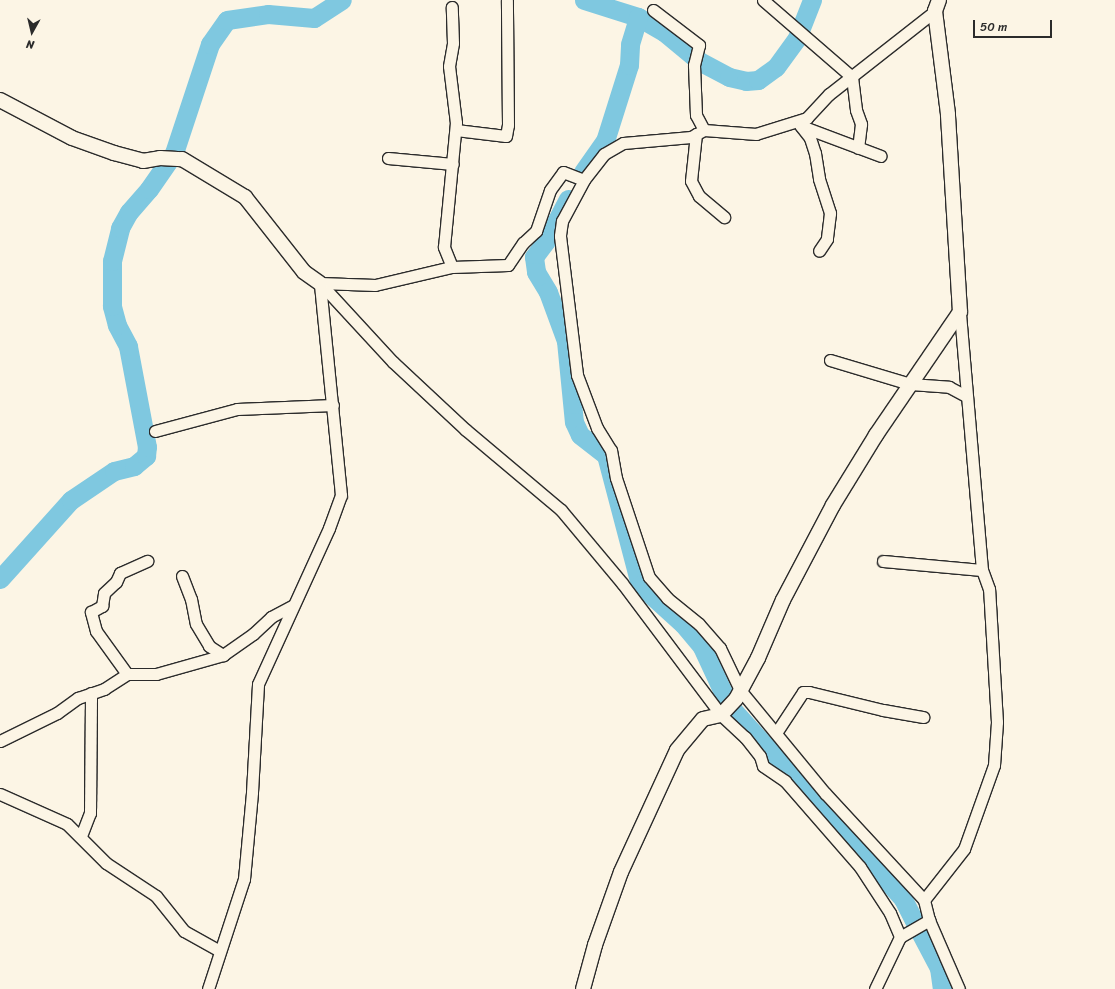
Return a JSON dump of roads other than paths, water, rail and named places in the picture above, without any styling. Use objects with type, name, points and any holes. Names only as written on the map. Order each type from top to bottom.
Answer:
[{"type":"street","points":[[456,130],[506,136],[508,125],[507,0]]},
{"type":"street","points":[[763,0],[852,77],[856,110],[862,124],[858,148]]},
{"type":"street","points":[[937,5],[852,77],[829,94],[806,118],[797,124],[756,134],[700,132],[691,137],[623,143],[604,154],[584,180],[562,221],[560,236],[577,375],[597,428],[611,450],[616,478],[649,576],[666,598],[699,624],[720,648],[740,690],[825,793],[924,900],[930,920],[959,989]]},
{"type":"street","points":[[924,900],[964,849],[994,765],[997,722],[988,589],[982,570],[966,396],[948,114],[937,5]]},
{"type":"street","points":[[452,7],[453,43],[449,66],[456,130],[444,247],[452,267]]},
{"type":"street","points":[[653,10],[699,45],[694,65],[696,115],[700,132],[691,181],[699,196],[724,217]]},
{"type":"street","points":[[0,100],[72,138],[107,151],[143,161],[160,158],[182,159],[245,197],[304,272],[320,283],[393,362],[466,430],[561,510],[622,583],[720,715],[745,737],[760,756],[763,766],[785,781],[860,866],[890,913],[900,937]]},
{"type":"street","points":[[797,124],[880,156]]},
{"type":"street","points":[[797,124],[810,138],[815,153],[819,179],[830,213],[827,239],[819,251]]},
{"type":"street","points":[[388,158],[453,164]]},
{"type":"street","points":[[320,283],[375,285],[452,267],[508,265],[522,243],[536,231],[550,190],[563,172],[584,180]]},
{"type":"street","points":[[208,989],[244,879],[252,792],[258,684],[292,606],[329,528],[341,495],[320,283]]},
{"type":"street","points":[[582,989],[595,945],[621,872],[677,750],[703,719],[720,715],[736,699],[758,658],[783,600],[833,505],[910,384],[960,312]]},
{"type":"street","points":[[830,360],[910,384],[949,387],[966,396]]},
{"type":"street","points":[[155,431],[237,409],[333,405]]},
{"type":"street","points":[[127,674],[96,631],[91,612],[102,606],[104,593],[116,582],[120,572],[147,561]]},
{"type":"street","points":[[883,561],[982,570]]},
{"type":"street","points":[[182,576],[196,624],[209,646],[223,655]]},
{"type":"street","points":[[0,741],[91,693],[104,689],[127,674],[156,674],[223,655],[253,634],[271,617],[292,606]]},
{"type":"street","points":[[776,733],[803,692],[809,692],[883,710],[923,717]]},
{"type":"street","points":[[81,836],[90,813],[91,693]]},
{"type":"street","points":[[0,794],[67,824],[81,836],[106,863],[156,896],[184,931],[220,951]]},
{"type":"street","points":[[875,989],[900,937],[930,920]]},
{"type":"waterway","points":[[0,579],[71,500],[114,471],[134,466],[146,456],[147,447],[128,346],[117,325],[112,306],[112,261],[120,228],[129,212],[149,189],[174,153],[210,44],[227,20],[268,14],[314,18],[342,0]]},
{"type":"waterway","points":[[584,0],[638,17],[664,32],[699,61],[729,77],[746,81],[758,80],[776,67],[797,38],[812,0]]},
{"type":"waterway","points":[[583,172],[605,141],[629,65],[630,44],[638,17]]},
{"type":"waterway","points":[[568,199],[546,241],[534,257],[536,272],[548,292],[566,341],[574,422],[580,435],[606,455],[640,585],[683,624],[702,647],[728,703]]},
{"type":"waterway","points":[[733,710],[903,899],[915,923]]},
{"type":"waterway","points":[[919,930],[939,968],[942,989]]}]
